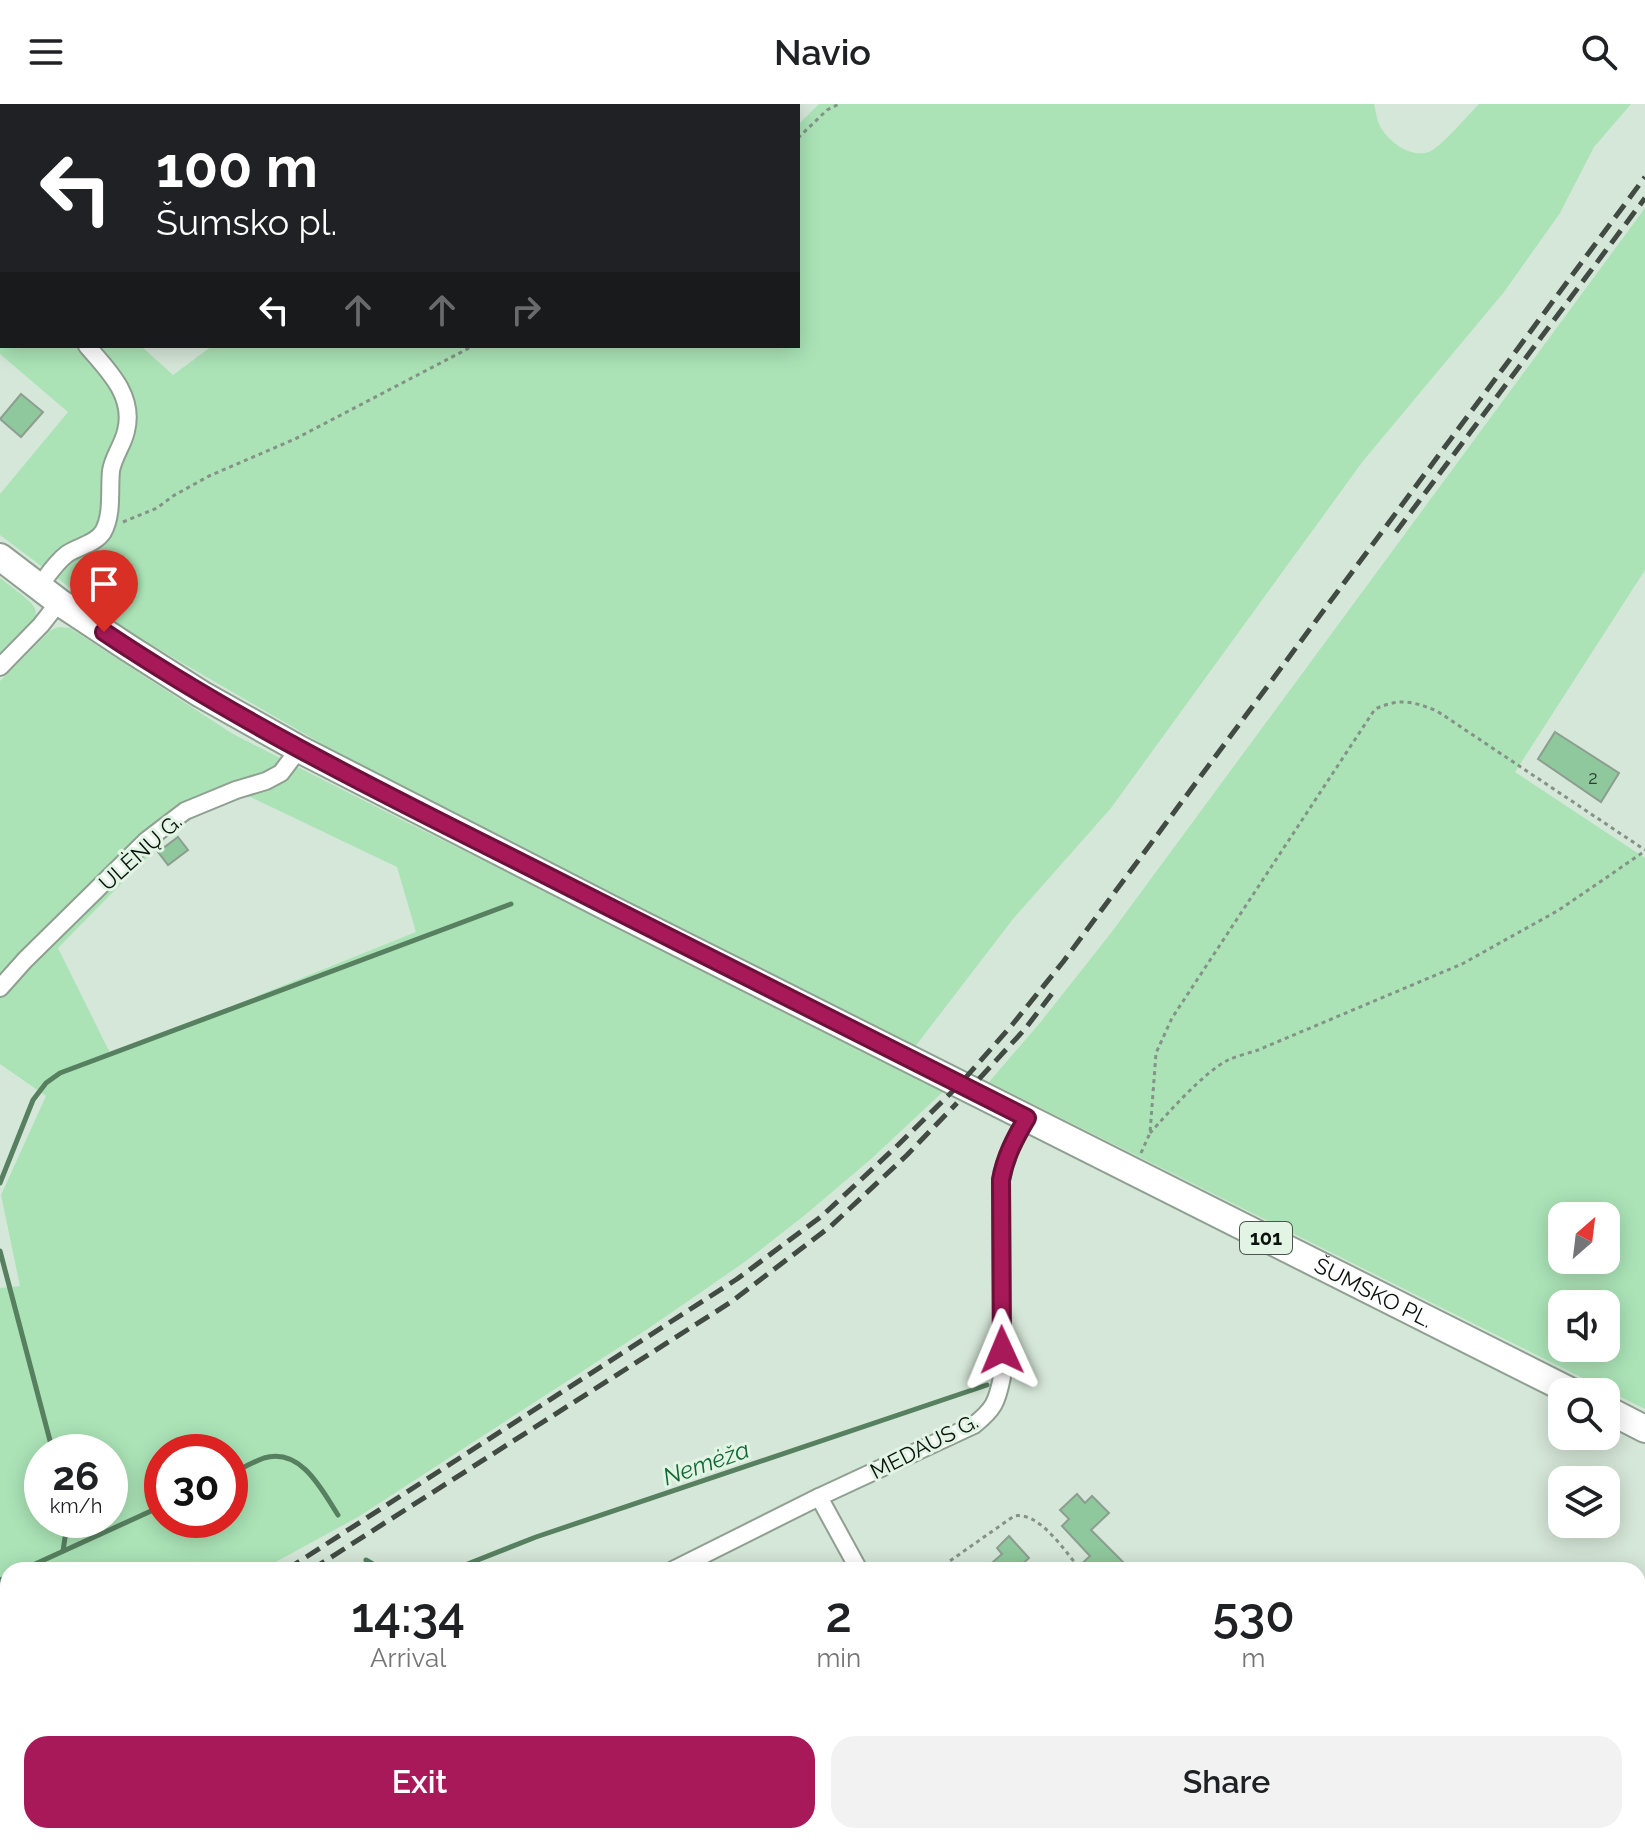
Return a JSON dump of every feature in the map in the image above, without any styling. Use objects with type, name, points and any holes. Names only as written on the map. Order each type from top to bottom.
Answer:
[{"type":"main road","name":"101","points":[[0,557],[49,594],[201,694],[299,749]]},
{"type":"main road","name":"ŠUMSKO PL.","points":[[299,749],[1548,1380]]},
{"type":"main road","points":[[1620,1416],[1645,1429]]},
{"type":"street","points":[[0,667],[41,625],[55,565],[68,554],[95,540],[104,530],[112,468],[126,433],[129,415],[125,397],[115,378],[89,348]]},
{"type":"street","name":"ULĖNŲ G.","points":[[0,988],[147,840],[185,811],[281,773],[299,749]]},
{"type":"street","name":"MEDAUS G.","points":[[689,1562],[974,1425],[990,1412],[1002,1377],[1001,1180],[1011,1146],[1027,1118]]},
{"type":"street","points":[[819,1497],[855,1562]]},
{"type":"path","points":[[800,136],[827,110],[839,104]]},
{"type":"path","points":[[104,530],[157,508],[209,476],[295,439],[469,348]]},
{"type":"path","points":[[1132,1171],[1150,1133],[1173,1107],[1219,1066],[1462,964],[1559,910],[1645,850],[1437,711],[1415,702],[1392,702],[1375,709],[1172,1018],[1156,1053],[1150,1133]]},
{"type":"path","points":[[948,1562],[1021,1514],[1040,1523],[1074,1562]]},
{"type":"green space","points":[[819,104],[1374,104],[1385,134],[1402,148],[1422,153],[1440,145],[1479,104],[1631,104],[1594,147],[1560,213],[1504,292],[1363,461],[1111,808],[1013,919],[914,1048],[543,862],[329,748],[118,624],[0,535],[0,494],[68,412],[0,354],[0,348],[143,348],[173,375],[209,348],[800,348],[800,123]]},
{"type":"green space","points":[[1645,208],[1645,570],[1515,772],[1645,858],[1645,1409],[1620,1397],[1620,1378],[1583,1378],[1551,1362],[1620,1362],[1620,1290],[1548,1290],[1548,1361],[989,1082],[1111,933]]},
{"type":"green space","points":[[0,578],[31,603],[36,618],[27,633],[0,658]]},
{"type":"green space","points":[[59,627],[70,628],[233,734],[947,1088],[871,1159],[746,1261],[649,1328],[358,1517],[276,1562],[0,1562],[0,1288],[20,1286],[1,1195],[46,1096],[0,1064],[0,681],[51,630]],"holes":[[[248,796],[397,867],[416,932],[111,1055],[58,948],[176,828],[208,810]]]},
{"type":"building","points":[[21,394],[43,412],[21,437],[0,419]]},
{"type":"building","points":[[1555,732],[1619,773],[1601,802],[1538,759]]},
{"type":"building","points":[[178,837],[188,850],[168,865],[158,852]]},
{"type":"building","points":[[1077,1494],[1085,1503],[1092,1496],[1109,1513],[1091,1530],[1123,1562],[1084,1562],[1090,1556],[1062,1526],[1069,1519],[1060,1510]]},
{"type":"building","points":[[1009,1536],[1029,1558],[1025,1562],[993,1562],[1002,1554],[997,1548]]},
{"type":"waterway","points":[[0,1183],[33,1100],[46,1083],[60,1073],[511,904]]},
{"type":"waterway","points":[[0,1251],[48,1434]]},
{"type":"waterway","name":"Nemėža","points":[[1015,1376],[1029,1371]]},
{"type":"waterway","name":"Nemėža","points":[[473,1562],[536,1537],[987,1385]]},
{"type":"waterway","name":"Nemėža","points":[[248,1466],[264,1458],[277,1456],[289,1459],[309,1473],[338,1515]]},
{"type":"waterway","name":"Nemėža","points":[[40,1562],[144,1514]]},
{"type":"waterway","points":[[63,1551],[65,1538]]},
{"type":"railway","points":[[298,1562],[737,1279],[822,1216],[960,1084],[1063,962],[1645,177]]},
{"type":"railway","points":[[1396,532],[1645,198]]},
{"type":"railway","points":[[979,1079],[1025,1029],[1054,991]]},
{"type":"railway","points":[[324,1562],[731,1302],[831,1226],[957,1103]]},
{"type":"route","points":[[104,632],[201,694],[299,749],[1027,1118],[1011,1146],[1001,1180],[1002,1350]]}]
